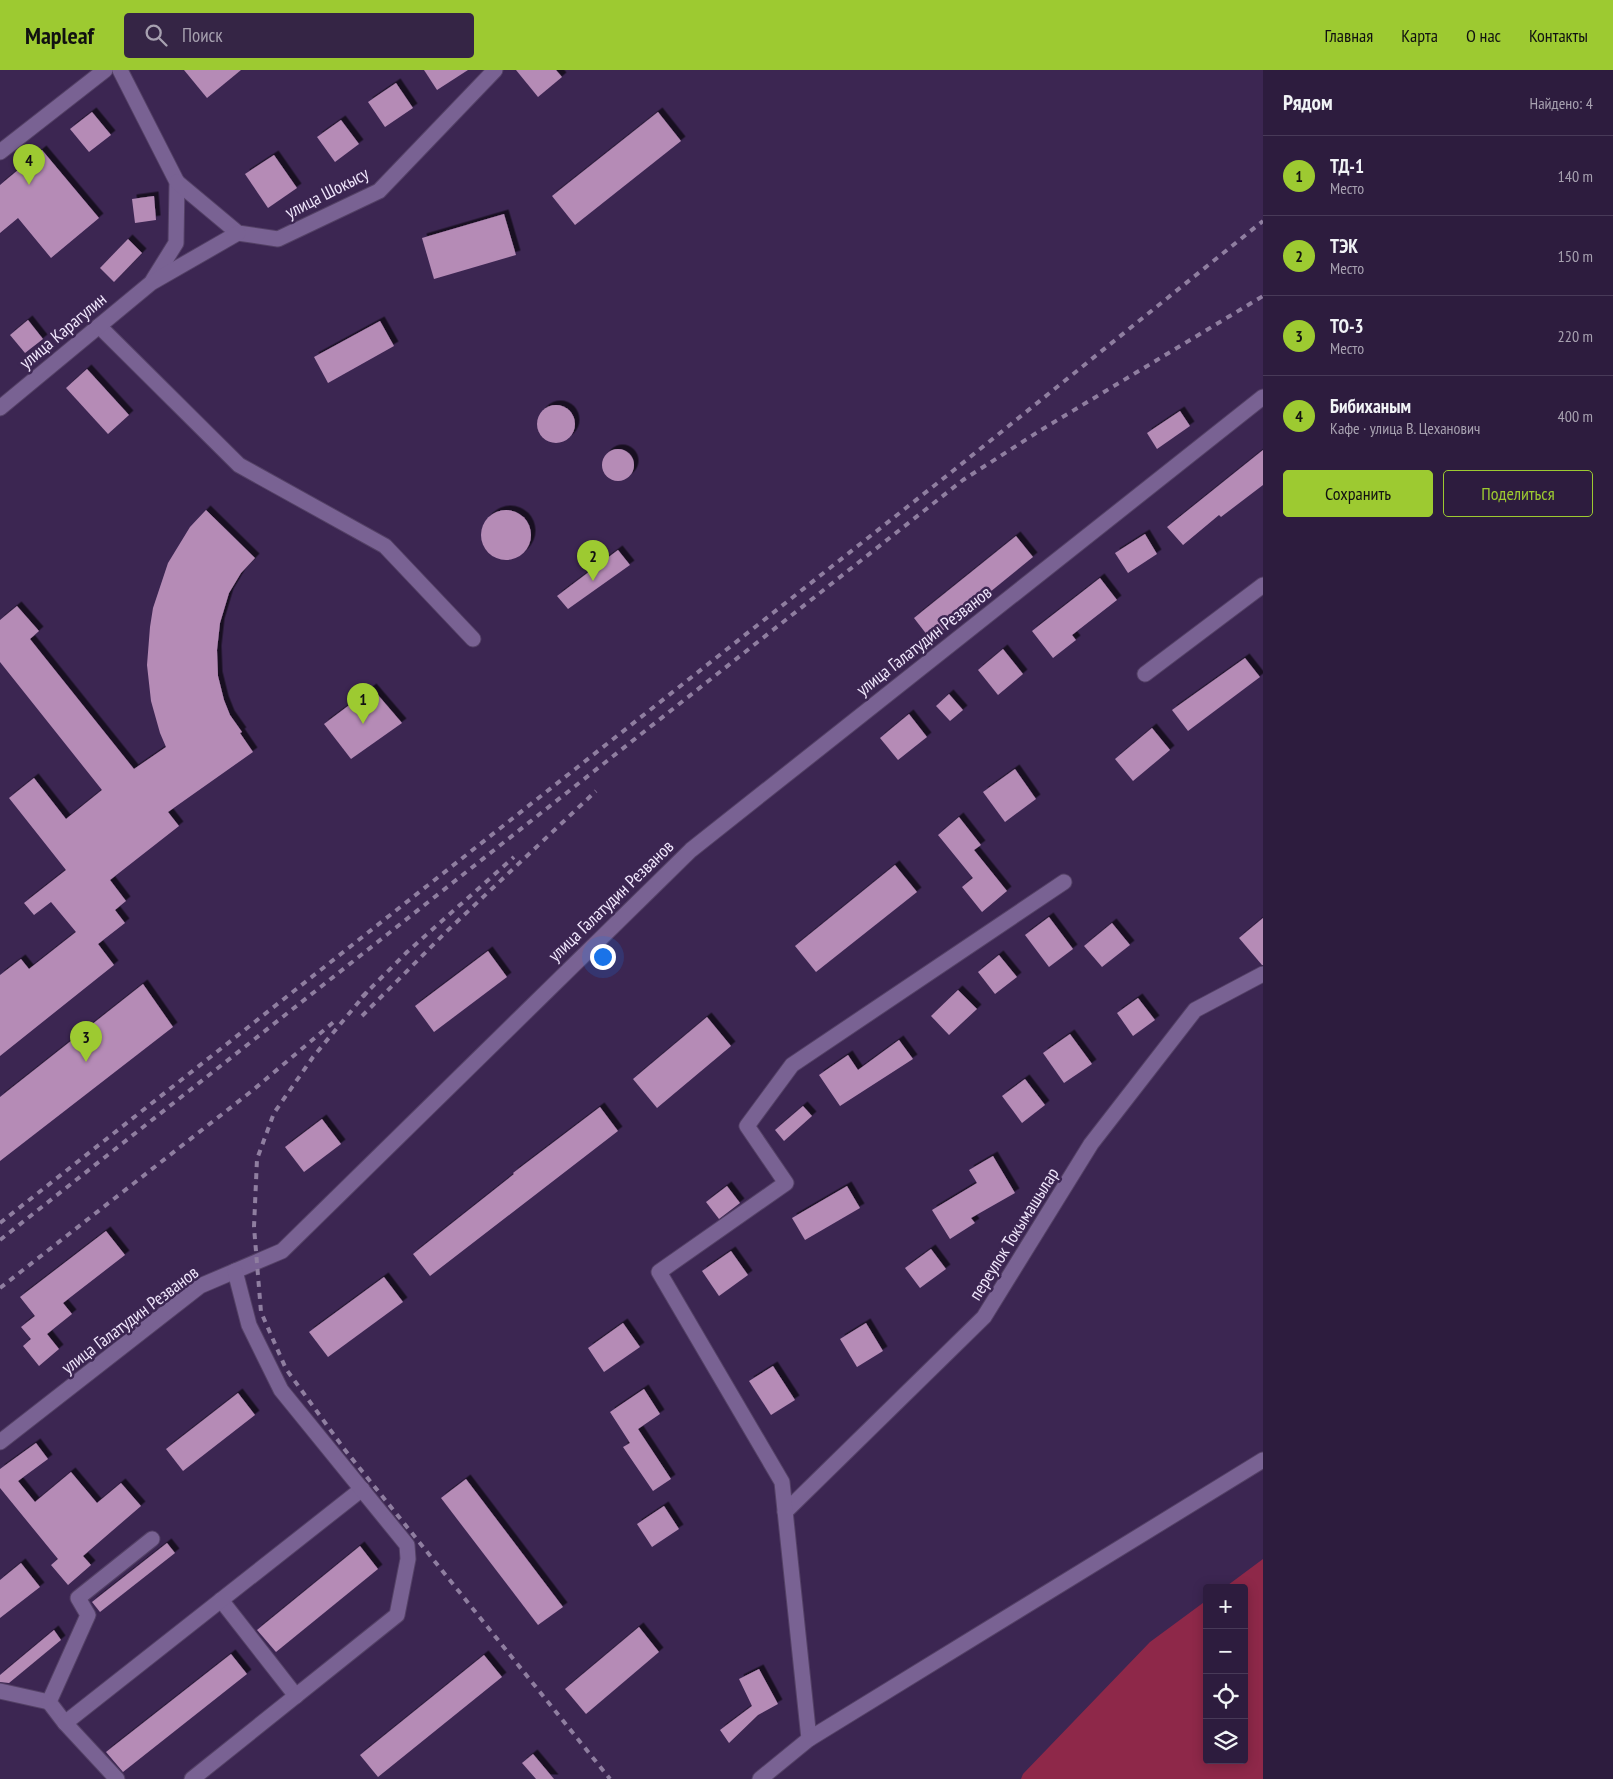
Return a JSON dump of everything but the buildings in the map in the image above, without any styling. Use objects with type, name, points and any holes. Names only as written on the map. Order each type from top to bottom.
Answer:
[{"type":"street","points":[[0,152],[105,70]]},
{"type":"street","points":[[120,70],[177,182],[238,233],[151,283]]},
{"type":"street","name":"улица Шокысу","points":[[238,233],[278,239],[379,190],[495,70]]},
{"type":"street","points":[[151,283],[176,243],[177,182]]},
{"type":"street","name":"улица Карагулин","points":[[0,408],[151,283]]},
{"type":"street","points":[[99,326],[239,465],[385,546],[472,639]]},
{"type":"street","name":"улица Галатудин Резванов","points":[[0,1442],[200,1286],[282,1251],[691,850],[1263,397]]},
{"type":"street","points":[[1144,674],[1263,584]]},
{"type":"street","points":[[809,1739],[782,1482],[659,1272],[786,1183],[747,1126],[792,1064],[1064,882]]},
{"type":"street","name":"переулок Токымашылар","points":[[786,1512],[984,1317],[1092,1144],[1195,1010],[1263,974]]},
{"type":"street","points":[[192,1779],[397,1616],[408,1559],[408,1545],[281,1390],[249,1324],[235,1271]]},
{"type":"street","points":[[760,1779],[809,1739],[1263,1460]]},
{"type":"street","points":[[65,1723],[362,1489]]},
{"type":"street","points":[[49,1702],[88,1615],[78,1598],[152,1539]]},
{"type":"street","points":[[221,1600],[296,1696]]},
{"type":"street","points":[[0,1691],[49,1702],[65,1723],[117,1779]]},
{"type":"shaded area","points":[[1263,1559],[1263,1779],[1021,1779],[1023,1774],[1150,1642],[1203,1603],[1203,1764],[1248,1764],[1248,1584],[1229,1584]]},
{"type":"railway","points":[[0,1223],[954,470],[1263,221]]},
{"type":"railway","points":[[0,1240],[963,480],[1041,430],[1263,296]]},
{"type":"railway","points":[[362,1016],[447,931],[596,791]]},
{"type":"railway","points":[[362,997],[407,952],[514,857]]},
{"type":"railway","points":[[367,992],[313,1057],[274,1113],[257,1159],[254,1227],[261,1312],[286,1369],[345,1450],[610,1779]]},
{"type":"railway","points":[[0,1288],[253,1090],[336,1020]]},
{"type":"place","name":"Бибиханым","points":[[29,185]]},
{"type":"place","name":"ТЭК","points":[[593,581]]},
{"type":"place","name":"ТД-1","points":[[363,724]]},
{"type":"place","name":"ТО-3","points":[[86,1062]]}]
